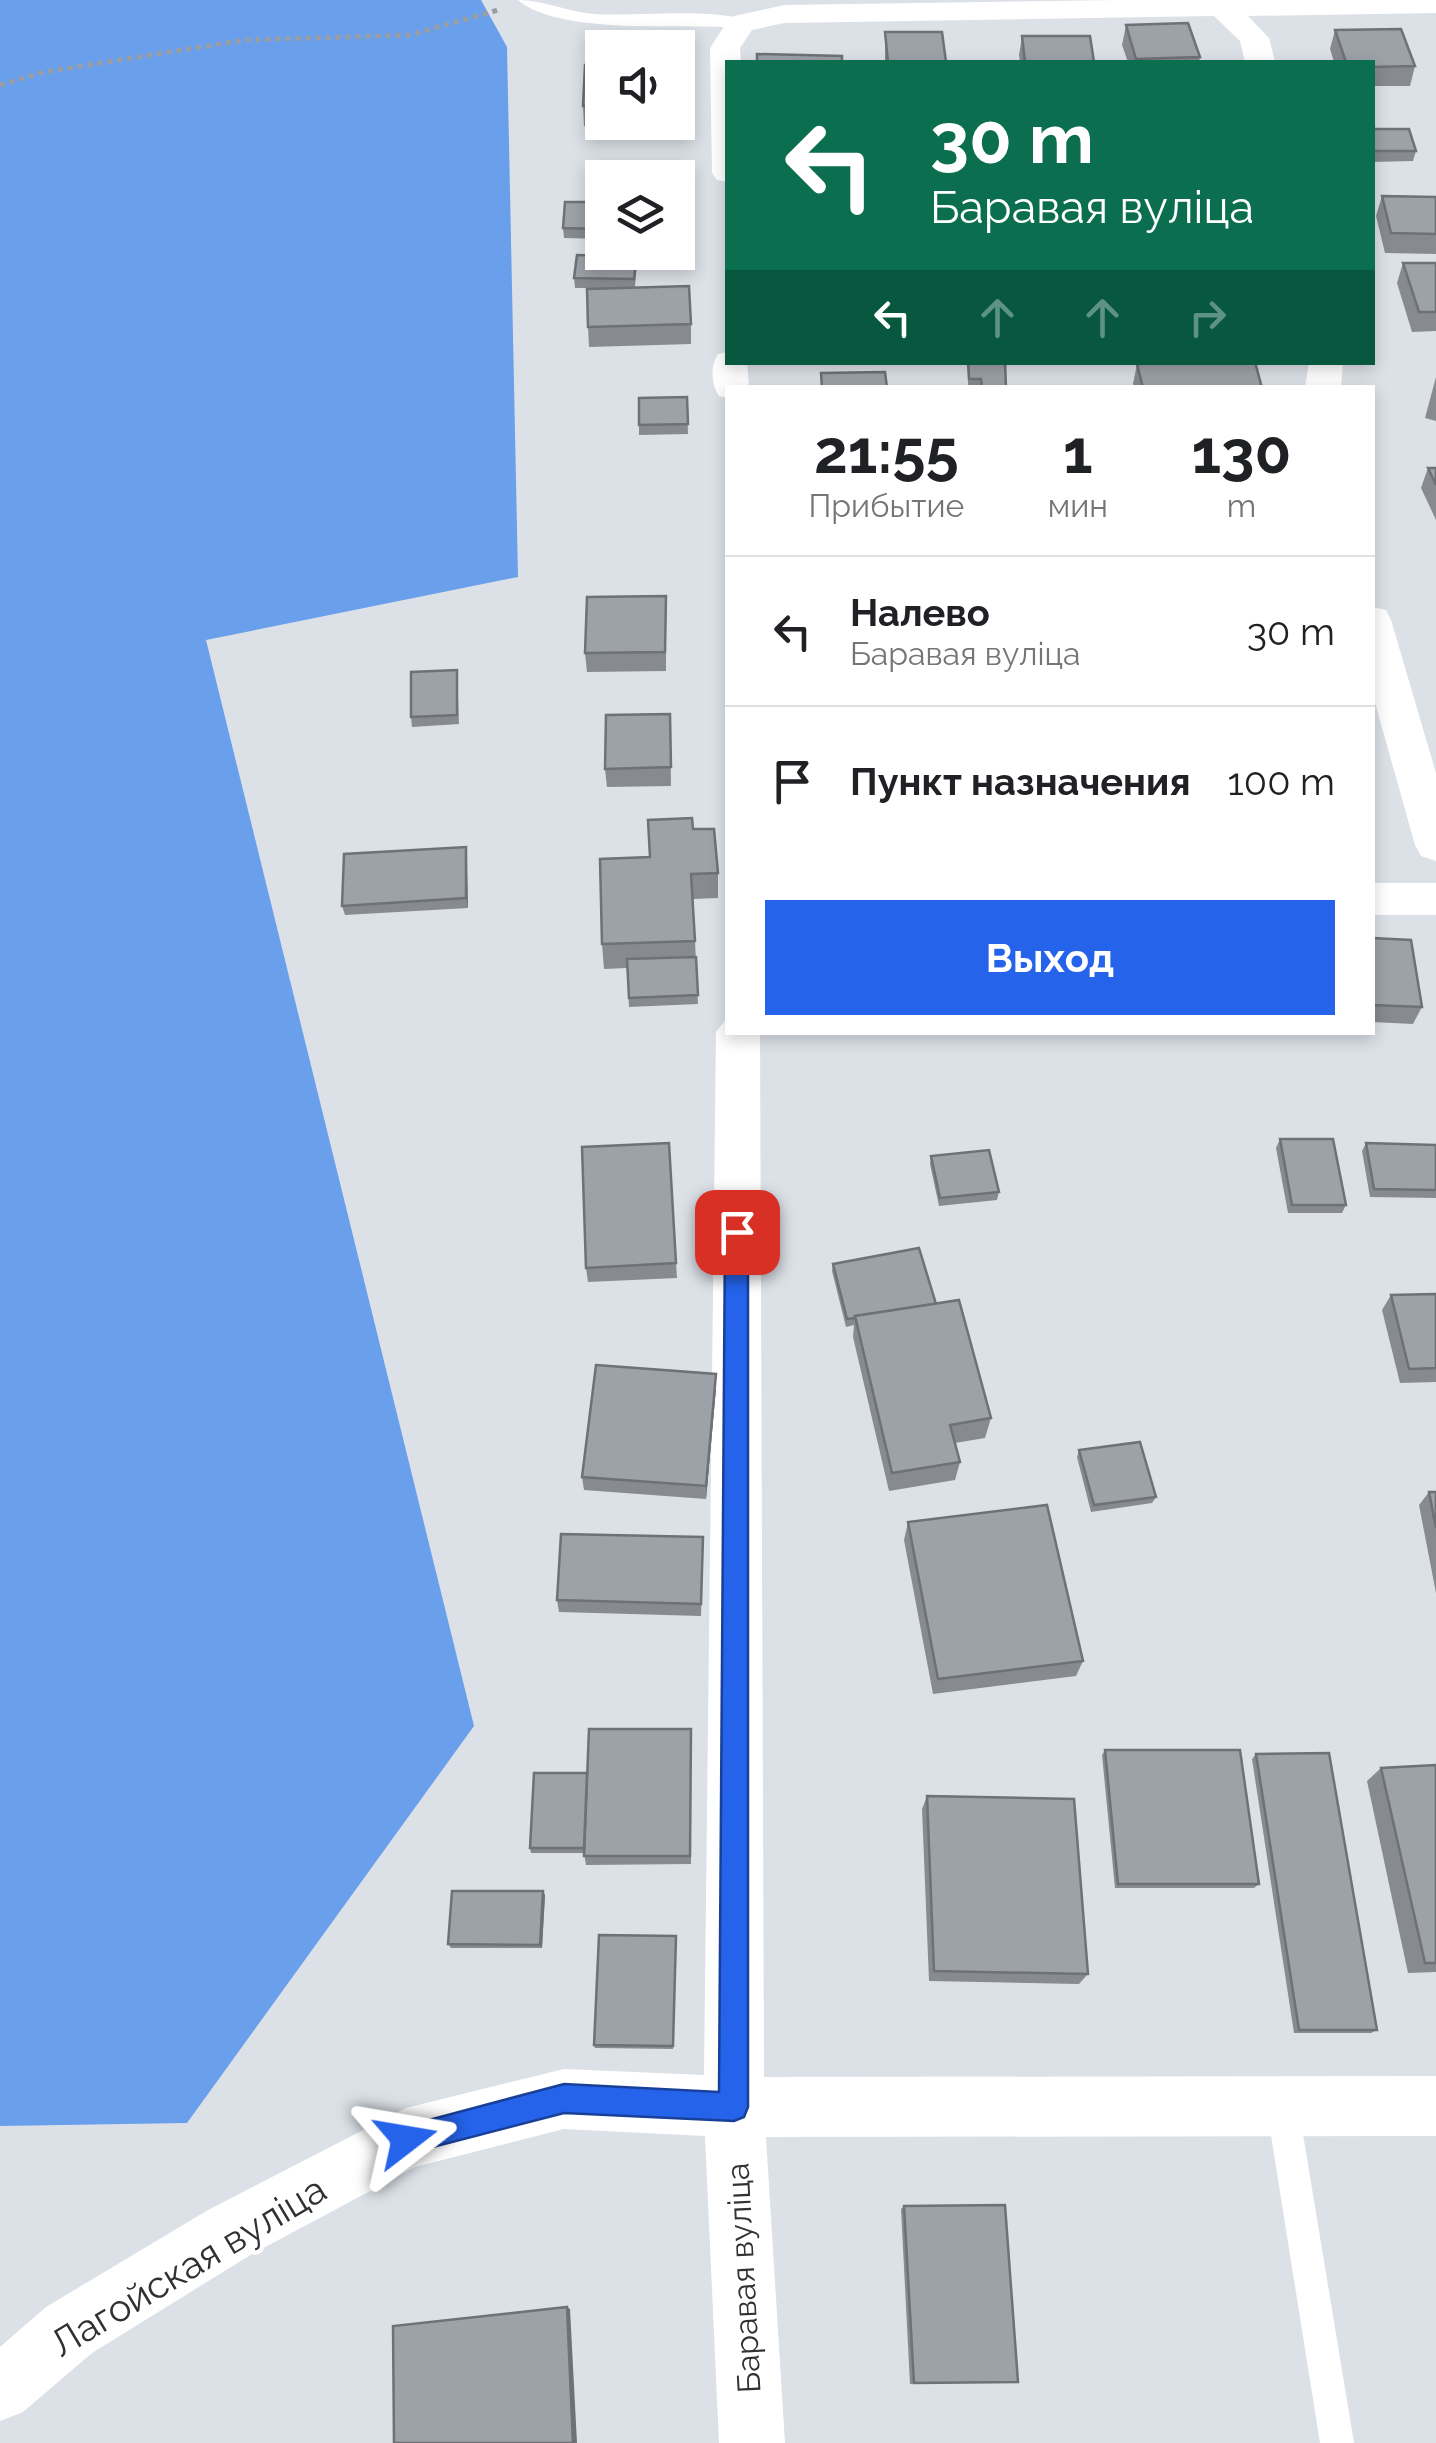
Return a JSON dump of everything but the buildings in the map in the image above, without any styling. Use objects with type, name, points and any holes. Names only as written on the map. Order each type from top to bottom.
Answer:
[{"type":"street","points":[[726,60],[726,48],[741,23],[784,14],[1436,4]]},
{"type":"street","points":[[1219,5],[1257,50],[1331,6]]},
{"type":"street","points":[[1375,631],[1436,845]]},
{"type":"street","points":[[1375,898],[1436,899]]},
{"type":"street","name":"Баравая вуліца","points":[[738,1035],[734,2107],[752,2443]]},
{"type":"street","name":"Лагойская вуліца","points":[[0,2389],[69,2330],[230,2232],[406,2139],[564,2099],[734,2107],[1436,2106]]},
{"type":"lane","points":[[527,1],[562,15],[600,21],[666,18],[741,23]]},
{"type":"lane","points":[[1282,2104],[1337,2443]]},
{"type":"path","points":[[0,85],[44,72],[245,40],[410,34],[527,1]]},
{"type":"shaded area","points":[[0,0],[481,0],[507,47],[518,577],[206,640],[474,1726],[187,2123],[0,2126]]},
{"type":"route","points":[[406,2139],[564,2099],[734,2107],[737,1232]]}]
